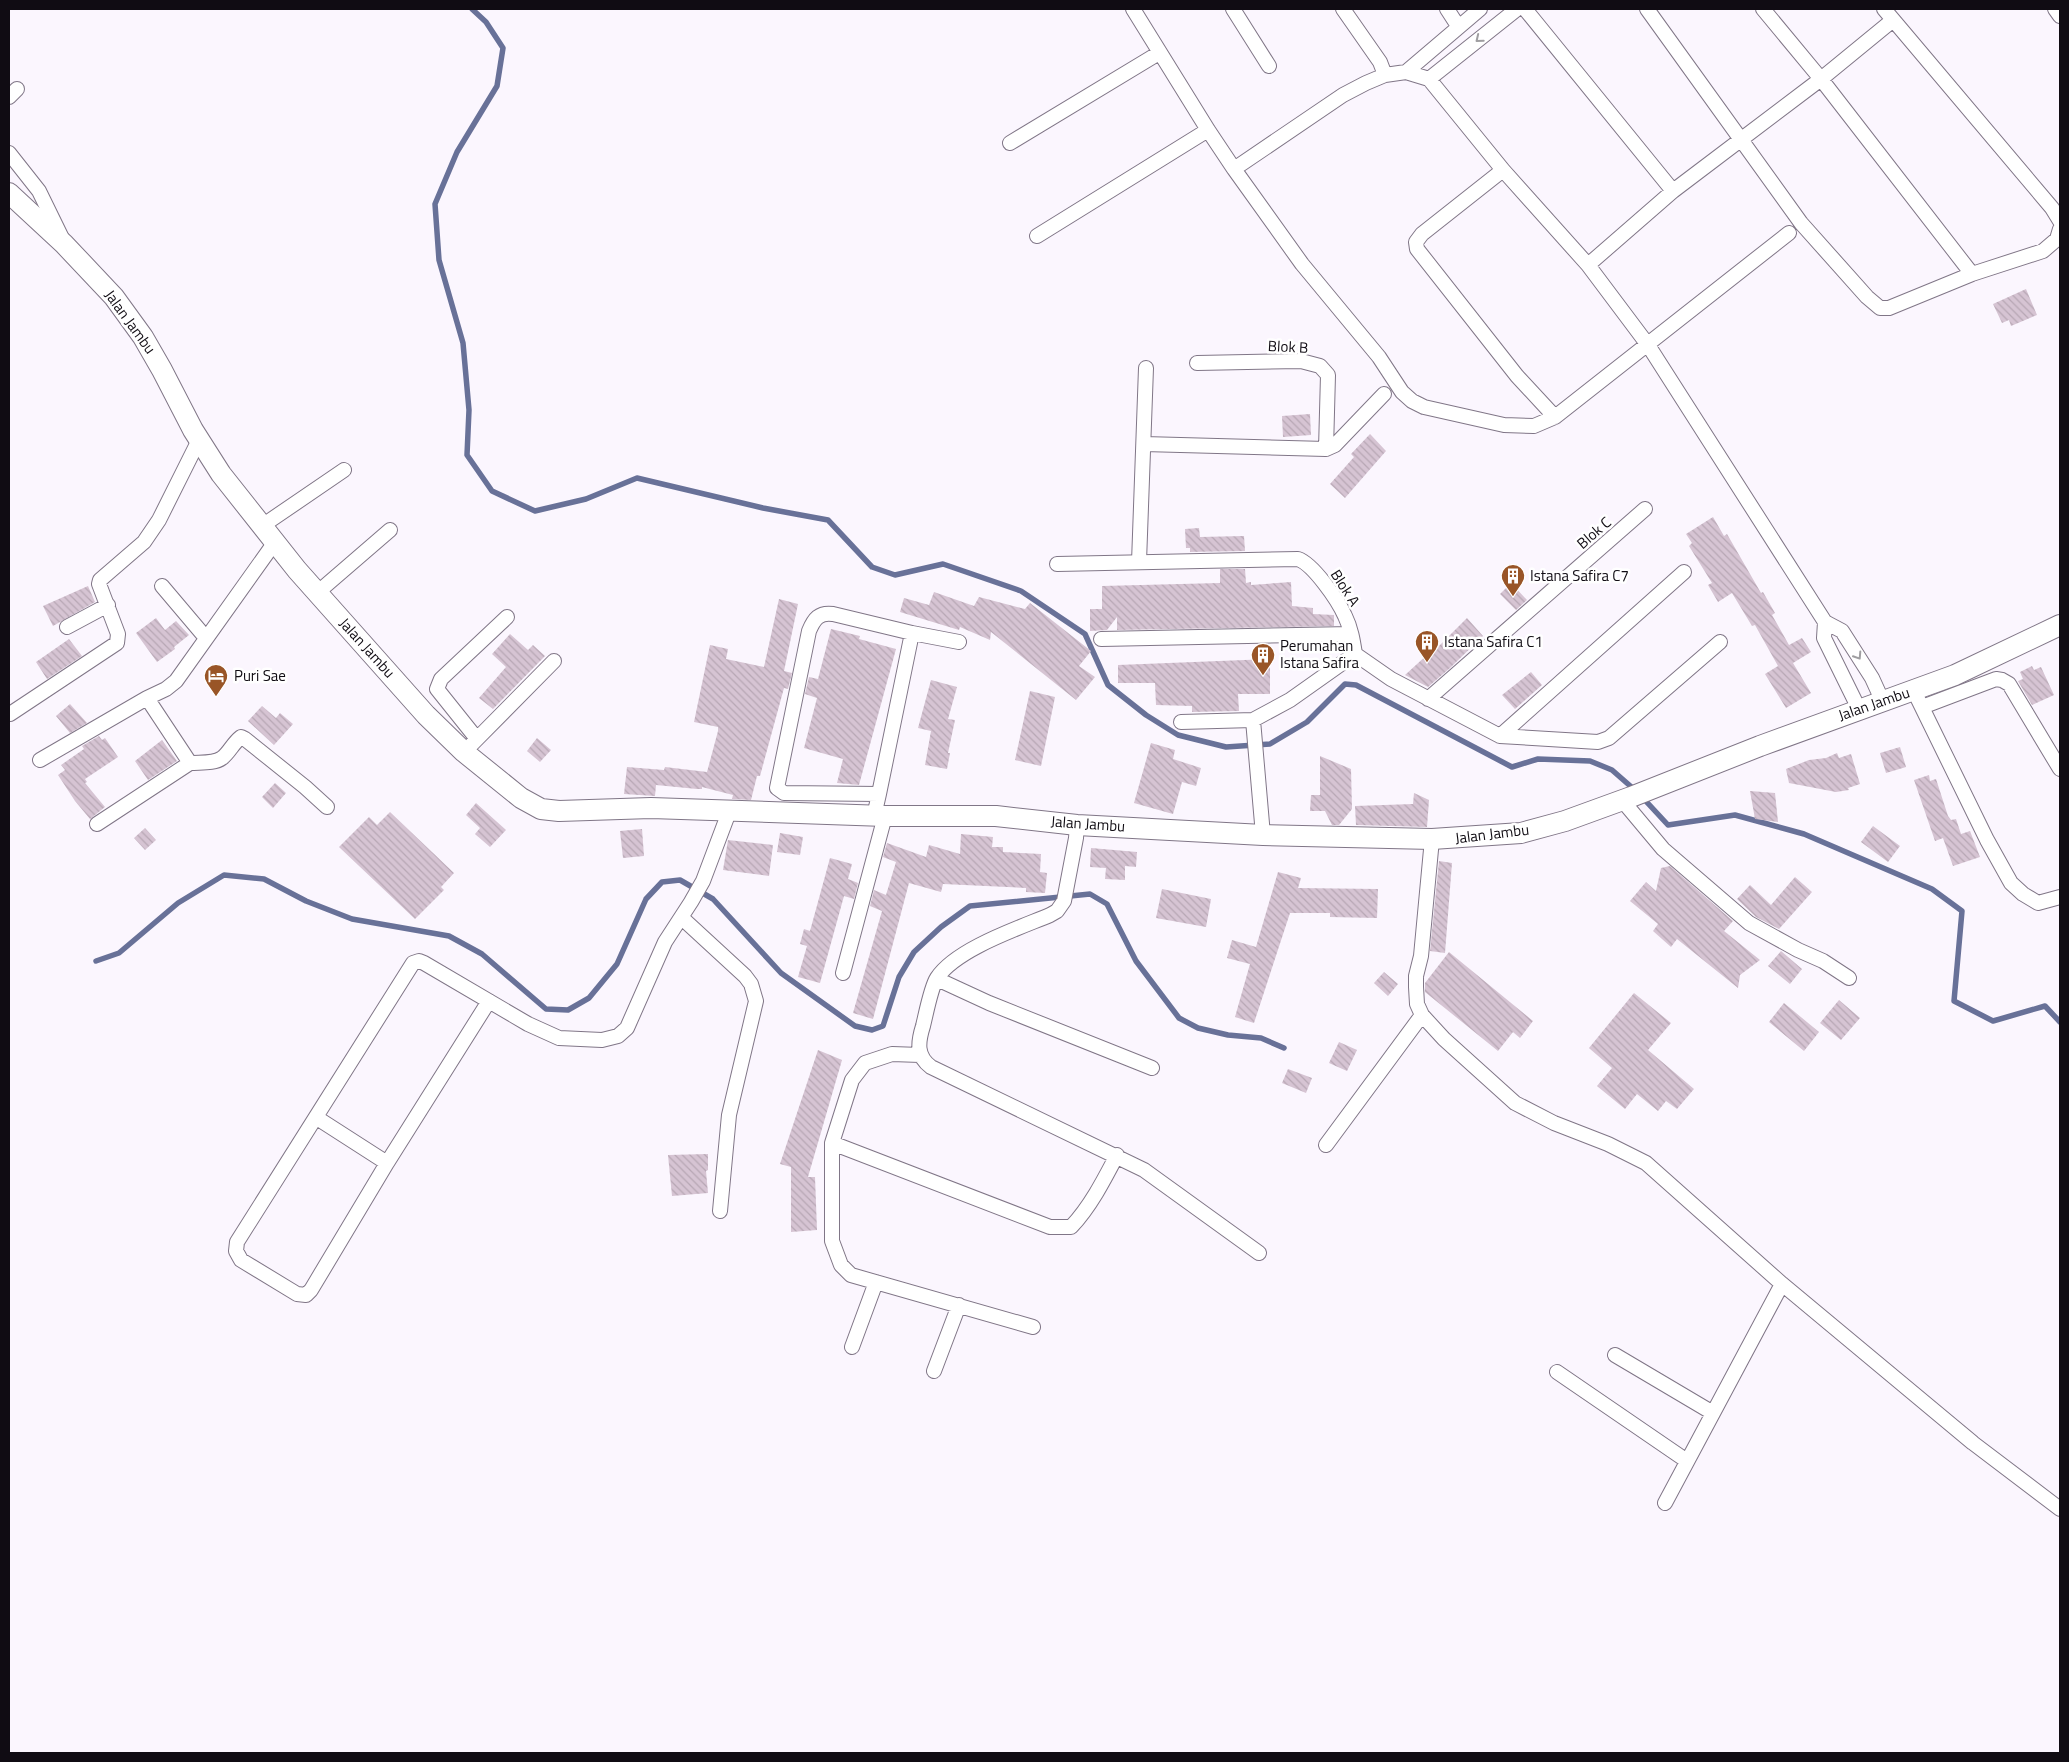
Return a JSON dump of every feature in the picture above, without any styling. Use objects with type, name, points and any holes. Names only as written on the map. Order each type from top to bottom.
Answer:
[{"type":"street","points":[[1133,9],[1208,130],[1302,264],[1378,357],[1402,392],[1412,400],[1433,409],[1504,425],[1534,426],[1555,417],[1648,346],[1789,233]]},
{"type":"street","points":[[1234,9],[1269,66]]},
{"type":"street","points":[[1343,9],[1380,62],[1385,75]]},
{"type":"street","points":[[1447,9],[1458,26]]},
{"type":"street","points":[[1406,72],[1480,9]]},
{"type":"street","points":[[1429,79],[1517,9]]},
{"type":"street","points":[[1525,9],[1673,191]]},
{"type":"street","points":[[1647,9],[1801,223],[1867,297],[1880,308],[1889,308],[1972,274],[2043,251],[2057,240],[2060,229]]},
{"type":"street","points":[[1763,9],[1821,79],[1972,274]]},
{"type":"street","points":[[1884,9],[2056,204],[2060,221]]},
{"type":"street","points":[[2055,9],[2060,16]]},
{"type":"street","points":[[1588,265],[1673,191],[1821,79],[1893,20]]},
{"type":"street","points":[[1010,143],[1159,53]]},
{"type":"street","points":[[1234,169],[1344,95],[1385,75],[1406,72],[1429,79],[1503,170],[1588,265],[1648,346],[1825,622],[1842,631],[1872,678],[1882,700]]},
{"type":"street","points":[[1037,236],[1208,130]]},
{"type":"street","points":[[9,153],[39,191],[64,244]]},
{"type":"street","points":[[1503,170],[1422,234],[1416,242],[1417,249],[1517,376],[1555,417]]},
{"type":"street","name":"Jalan Jambu","points":[[9,193],[64,244],[114,297],[139,332],[162,370],[199,440],[221,474],[317,593],[426,715],[470,745],[521,798],[541,809],[559,811],[651,808],[879,816],[996,816],[1077,825],[1263,835],[1432,839],[1521,833],[1565,821],[1634,796],[1882,700],[1918,699],[1955,676],[2060,625]]},
{"type":"street","name":"Blok B","points":[[1197,362],[1301,361],[1325,369],[1328,375],[1326,449]]},
{"type":"street","points":[[1139,562],[1146,368]]},
{"type":"street","points":[[1144,444],[1326,449],[1335,445],[1384,394]]},
{"type":"street","points":[[10,714],[118,643],[118,634],[99,584],[100,580],[144,542],[159,520],[199,440]]},
{"type":"street","points":[[262,526],[344,470]]},
{"type":"street","name":"Blok C","points":[[1428,699],[1646,509]]},
{"type":"street","points":[[317,593],[390,530]]},
{"type":"street","points":[[40,760],[166,689],[176,681],[275,542]]},
{"type":"street","name":"Blok A","points":[[1057,564],[1298,559],[1306,562],[1315,572],[1345,614],[1355,654]]},
{"type":"street","points":[[1500,736],[1684,572]]},
{"type":"street","points":[[162,586],[206,638]]},
{"type":"street","points":[[67,627],[108,605]]},
{"type":"street","points":[[879,794],[784,793],[777,788],[810,631],[816,618],[827,614],[959,642]]},
{"type":"street","points":[[507,617],[441,679],[437,690],[470,745],[554,661]]},
{"type":"street","points":[[1825,622],[1824,638],[1859,709]]},
{"type":"street","points":[[843,973],[879,816],[879,794],[912,633]]},
{"type":"street","points":[[1101,638],[1351,634]]},
{"type":"street","points":[[1181,722],[1254,727],[1355,654],[1391,679],[1500,736],[1598,742],[1609,738],[1720,642]]},
{"type":"street","points":[[2060,769],[2009,684],[2002,680],[1996,679],[1918,699],[1987,840],[2011,883],[2023,894],[2038,903],[2060,897]]},
{"type":"street","points":[[147,698],[190,763]]},
{"type":"street","points":[[1254,727],[1263,835]]},
{"type":"street","points":[[97,824],[190,763],[216,761],[222,758],[241,737],[246,739],[327,807]]},
{"type":"street","points":[[1634,796],[1663,849],[1749,923],[1798,950],[1823,961],[1849,978]]},
{"type":"street","points":[[489,1001],[387,1162],[311,1290],[306,1295],[297,1294],[241,1260],[236,1251],[237,1242],[415,962],[424,963],[489,1001],[528,1024],[559,1038],[591,1040],[618,1036],[627,1028],[665,942],[692,902],[703,881],[729,812]]},
{"type":"street","points":[[1077,825],[1064,901],[1057,911],[1050,915],[970,950],[952,962],[936,979],[919,1040],[920,1055],[924,1063],[931,1067],[1144,1170],[1259,1253]]},
{"type":"street","points":[[1432,839],[1421,956],[1416,976],[1417,1004],[1422,1015],[1444,1039],[1516,1103],[1554,1124],[1608,1144],[1646,1163],[1782,1284],[1973,1444],[2060,1509]]},
{"type":"street","points":[[682,918],[745,976],[751,984],[756,1001],[729,1115],[720,1211]]},
{"type":"street","points":[[936,979],[989,1003],[1152,1068]]},
{"type":"street","points":[[1326,1145],[1422,1015]]},
{"type":"street","points":[[920,1055],[892,1054],[865,1063],[852,1080],[832,1143],[832,1242],[841,1265],[851,1275],[1033,1327]]},
{"type":"street","points":[[317,1118],[387,1162]]},
{"type":"street","points":[[832,1143],[1050,1227],[1063,1228],[1071,1228],[1078,1220],[1106,1177],[1116,1155]]},
{"type":"street","points":[[852,1347],[876,1282]]},
{"type":"street","points":[[1665,1502],[1782,1284]]},
{"type":"street","points":[[934,1371],[959,1305]]},
{"type":"street","points":[[1615,1356],[1713,1412]]},
{"type":"street","points":[[1557,1372],[1687,1461]]},
{"type":"building","points":[[2026,289],[2037,315],[2011,326],[2009,320],[2002,323],[1993,304]]},
{"type":"building","points":[[1310,414],[1311,435],[1283,437],[1282,416]]},
{"type":"building","points":[[1370,434],[1386,451],[1345,498],[1330,484],[1354,457],[1351,454]]},
{"type":"building","points":[[1713,517],[1724,536],[1727,534],[1761,593],[1763,592],[1775,613],[1772,615],[1789,645],[1802,638],[1811,652],[1793,663],[1811,693],[1786,708],[1765,674],[1778,666],[1755,625],[1752,626],[1732,593],[1718,602],[1708,585],[1712,583],[1689,546],[1692,543],[1686,534]]},
{"type":"building","points":[[1199,528],[1200,537],[1244,536],[1245,551],[1190,552],[1190,548],[1186,548],[1185,529]]},
{"type":"building","points":[[1220,569],[1245,569],[1246,583],[1251,582],[1251,585],[1291,582],[1292,606],[1313,608],[1313,614],[1334,615],[1334,626],[1117,630],[1117,617],[1107,630],[1090,631],[1090,609],[1102,609],[1102,586],[1220,583]]},
{"type":"building","name":"Istana Safira C7","points":[[1511,583],[1527,600],[1516,610],[1500,594]]},
{"type":"building","points":[[88,586],[95,602],[53,626],[43,606]]},
{"type":"building","points":[[934,592],[974,606],[979,597],[1025,609],[1030,603],[1091,651],[1079,666],[1095,677],[1076,700],[991,632],[990,640],[960,627],[959,630],[900,612],[904,598],[929,605]]},
{"type":"building","points":[[779,599],[798,604],[784,671],[792,673],[788,689],[784,688],[760,776],[757,776],[751,800],[732,799],[733,795],[702,787],[702,789],[697,789],[656,785],[655,796],[624,794],[627,767],[664,770],[665,767],[707,772],[718,727],[694,722],[710,645],[728,649],[726,659],[764,667]]},
{"type":"building","points":[[156,618],[165,630],[176,621],[189,635],[174,647],[175,649],[157,662],[136,633]]},
{"type":"building","points":[[1467,618],[1483,636],[1450,668],[1428,687],[1405,675],[1428,654],[1430,655]]},
{"type":"building","points":[[831,629],[860,636],[859,639],[896,649],[859,785],[837,783],[843,759],[804,748],[817,698],[805,694],[809,677],[818,679]]},
{"type":"building","points":[[510,634],[528,650],[533,645],[545,656],[493,709],[479,698],[506,667],[492,654]]},
{"type":"building","points":[[69,639],[82,656],[47,679],[36,662]]},
{"type":"building","points":[[1270,659],[1270,694],[1238,694],[1239,711],[1192,712],[1192,706],[1156,705],[1155,683],[1118,683],[1118,665]]},
{"type":"building","points":[[2032,666],[2034,670],[2041,667],[2054,695],[2032,705],[2018,681],[2023,679],[2020,672]]},
{"type":"building","points":[[1531,672],[1542,685],[1515,709],[1502,695]]},
{"type":"building","points":[[931,680],[957,687],[948,719],[955,720],[948,753],[950,753],[947,769],[925,765],[931,731],[918,728]]},
{"type":"building","points":[[1030,691],[1055,697],[1041,766],[1015,760]]},
{"type":"building","points":[[70,704],[87,723],[70,733],[56,716]]},
{"type":"building","points":[[262,706],[276,718],[280,713],[293,724],[274,745],[248,721]]},
{"type":"building","points":[[99,736],[102,740],[105,738],[118,757],[85,779],[87,782],[85,783],[105,807],[90,819],[75,801],[58,775],[65,770],[61,765],[84,749],[82,746]]},
{"type":"building","points":[[537,738],[551,750],[540,762],[527,751]]},
{"type":"building","points":[[162,740],[177,761],[148,780],[135,761]]},
{"type":"building","points":[[1151,743],[1175,750],[1173,759],[1201,768],[1196,786],[1182,782],[1173,814],[1134,803]]},
{"type":"building","points":[[1900,747],[1906,767],[1886,773],[1880,753]]},
{"type":"building","points":[[1837,753],[1839,758],[1851,754],[1860,784],[1848,788],[1849,790],[1836,792],[1789,783],[1786,769],[1809,760],[1826,758]]},
{"type":"building","points":[[1320,756],[1351,769],[1352,809],[1339,825],[1332,825],[1325,811],[1310,811],[1311,795],[1320,795]]},
{"type":"building","points":[[1929,775],[1930,781],[1936,779],[1948,816],[1951,820],[1956,819],[1961,834],[1970,831],[1980,857],[1953,866],[1943,838],[1935,841],[1914,780]]},
{"type":"building","points":[[275,783],[286,793],[273,808],[262,797]]},
{"type":"building","points":[[1750,791],[1775,793],[1778,822],[1755,819]]},
{"type":"building","points":[[1414,793],[1429,800],[1427,827],[1356,825],[1355,806],[1413,804]]},
{"type":"building","points":[[476,803],[506,830],[490,847],[475,834],[480,828],[466,815]]},
{"type":"building","points":[[390,812],[454,873],[441,887],[444,890],[415,919],[339,847],[369,817],[377,825]]},
{"type":"building","points":[[1873,826],[1900,846],[1888,862],[1861,842]]},
{"type":"building","points":[[145,828],[156,840],[145,850],[134,838]]},
{"type":"building","points":[[642,829],[644,856],[623,858],[620,831]]},
{"type":"building","points":[[780,833],[803,837],[800,855],[777,852]]},
{"type":"building","points":[[961,834],[993,837],[992,847],[1003,847],[1003,852],[1041,854],[1040,872],[1047,873],[1045,893],[1026,892],[1026,888],[943,884],[941,892],[909,883],[873,1019],[853,1013],[882,911],[870,906],[874,890],[886,895],[896,862],[883,857],[887,843],[926,857],[929,845],[960,854]]},
{"type":"building","points":[[728,840],[773,845],[769,876],[723,870]]},
{"type":"building","points":[[1091,848],[1137,852],[1136,867],[1125,866],[1125,880],[1105,879],[1106,868],[1090,867]]},
{"type":"building","points":[[830,858],[852,864],[848,879],[858,883],[854,899],[844,896],[820,983],[798,977],[807,946],[800,944],[804,929],[810,931]]},
{"type":"building","points":[[1439,861],[1452,863],[1445,953],[1430,951]]},
{"type":"building","points":[[1670,866],[1733,921],[1724,931],[1760,960],[1740,975],[1738,988],[1677,939],[1671,947],[1653,931],[1658,924],[1630,901],[1646,882],[1656,891],[1661,868]]},
{"type":"building","points":[[1278,872],[1301,878],[1298,888],[1378,889],[1377,918],[1330,917],[1330,913],[1290,913],[1254,1023],[1235,1017],[1250,964],[1227,958],[1232,940],[1256,947]]},
{"type":"building","points":[[1795,877],[1812,892],[1779,929],[1756,917],[1737,899],[1750,885],[1771,905]]},
{"type":"building","points":[[1162,889],[1211,899],[1206,927],[1156,918]]},
{"type":"building","points":[[1781,951],[1802,969],[1790,984],[1768,966]]},
{"type":"building","points":[[1449,952],[1533,1021],[1520,1038],[1513,1032],[1498,1051],[1425,992],[1425,983]]},
{"type":"building","points":[[1384,972],[1398,984],[1388,996],[1374,983]]},
{"type":"building","points":[[1634,993],[1671,1023],[1648,1050],[1694,1089],[1677,1109],[1666,1101],[1658,1111],[1637,1094],[1625,1109],[1597,1086],[1612,1068],[1589,1048]]},
{"type":"building","points":[[1839,1000],[1860,1018],[1841,1040],[1820,1023]]},
{"type":"building","points":[[1784,1003],[1819,1032],[1804,1051],[1769,1022]]},
{"type":"building","points":[[1339,1042],[1357,1050],[1347,1071],[1329,1063]]},
{"type":"building","points":[[818,1050],[842,1060],[808,1177],[815,1177],[817,1230],[791,1232],[791,1167],[780,1164]]},
{"type":"building","points":[[1288,1069],[1312,1078],[1306,1093],[1282,1083]]},
{"type":"building","points":[[708,1154],[708,1170],[706,1171],[708,1193],[672,1196],[668,1155]]},
{"type":"waterway","points":[[472,9],[486,22],[503,48],[497,86],[457,152],[435,204],[439,260],[463,343],[469,410],[467,455],[492,491],[535,511],[586,499],[637,478],[763,508],[828,520],[872,567],[895,575],[943,564],[1021,591],[1085,634],[1108,685],[1146,715],[1178,735],[1226,747],[1270,744],[1307,722],[1345,684],[1356,685],[1512,767],[1538,759],[1590,761],[1612,770],[1636,791]]},
{"type":"waterway","points":[[1643,798],[1668,825],[1735,815],[1804,834],[1932,889],[1962,911],[1954,1001],[1993,1021],[2045,1006],[2060,1022]]},
{"type":"waterway","points":[[96,961],[119,953],[178,903],[224,875],[264,879],[306,901],[352,919],[449,936],[482,954],[546,1009],[568,1010],[589,998],[617,964],[646,899],[662,882],[680,880],[713,899],[781,973],[855,1026],[872,1030],[883,1026],[899,977],[914,952],[941,927],[970,906],[1090,894],[1107,904],[1136,961],[1179,1018],[1198,1028],[1228,1035],[1261,1038],[1284,1048]]},
{"type":"place","name":"Istana Safira C7","points":[[1513,597]]},
{"type":"place","name":"Istana Safira C1","points":[[1427,663]]},
{"type":"place","name":"Perumahan Istana Safira","points":[[1263,676]]},
{"type":"place","name":"Puri Sae","points":[[216,697]]}]
